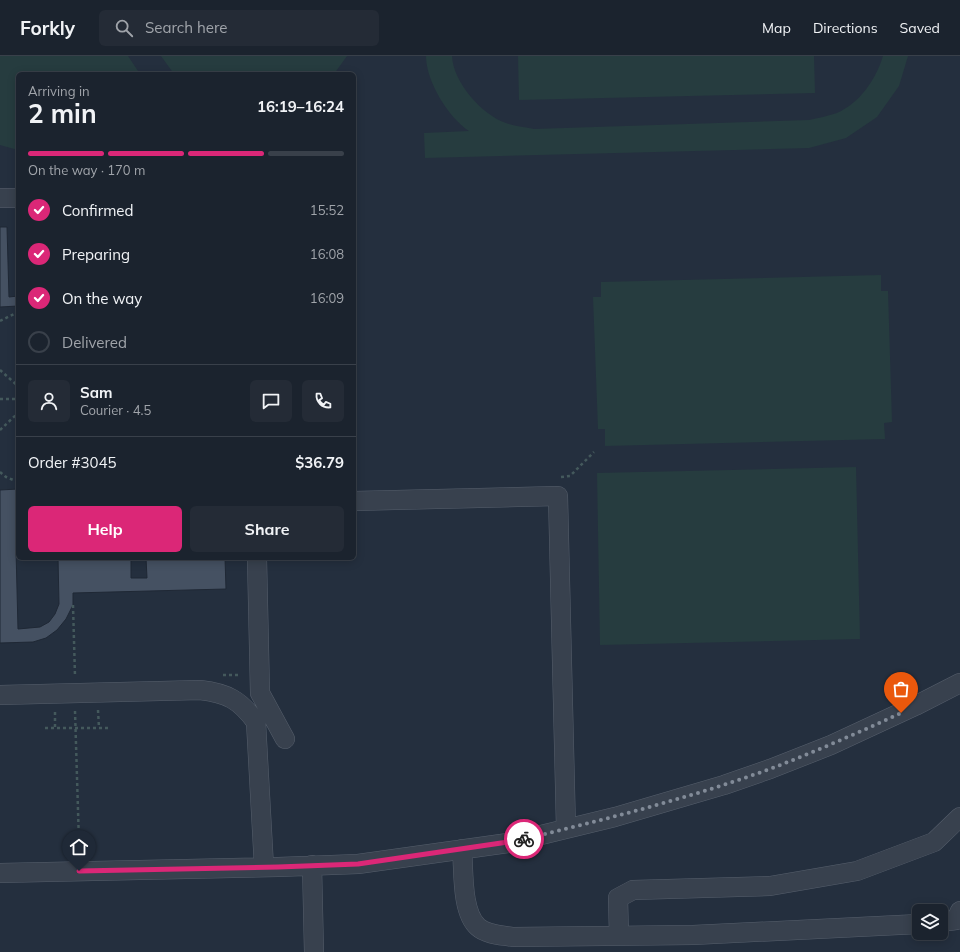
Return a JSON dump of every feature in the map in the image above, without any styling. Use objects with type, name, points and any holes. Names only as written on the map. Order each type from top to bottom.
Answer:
[{"type":"street","points":[[0,198],[16,198]]},
{"type":"street","points":[[356,501],[558,496],[566,828]]},
{"type":"street","points":[[257,560],[260,693],[285,739]]},
{"type":"street","points":[[0,873],[358,864],[508,842],[615,817],[724,785],[770,769],[845,738],[915,706],[960,682]]},
{"type":"street","points":[[0,695],[200,690],[217,692],[233,698],[246,708],[256,722],[264,867]]},
{"type":"street","points":[[619,936],[618,898],[633,890],[770,886],[857,871],[934,842],[960,817]]},
{"type":"street","points":[[462,849],[466,905],[469,915],[478,927],[492,934],[514,937],[619,936],[912,924]]},
{"type":"street","points":[[312,865],[314,952]]},
{"type":"street","points":[[948,921],[956,920],[960,911]]},
{"type":"path","points":[[0,321],[16,313]]},
{"type":"path","points":[[0,370],[16,384]]},
{"type":"path","points":[[0,399],[16,399]]},
{"type":"path","points":[[0,430],[16,414]]},
{"type":"path","points":[[555,477],[570,476],[594,452]]},
{"type":"path","points":[[0,472],[6,477],[16,481]]},
{"type":"path","points":[[73,604],[79,843]]},
{"type":"path","points":[[98,710],[99,728]]},
{"type":"path","points":[[55,711],[55,728]]},
{"type":"path","points":[[45,728],[108,728]]},
{"type":"green space","points":[[0,56],[128,56],[139,72],[16,72],[16,149],[0,145]]},
{"type":"green space","points":[[161,56],[347,56],[335,72],[173,72]]},
{"type":"green space","points":[[426,56],[452,56],[457,76],[463,87],[479,105],[497,119],[506,123],[534,129],[809,120],[837,113],[845,109],[860,97],[871,82],[883,56],[908,56],[899,86],[877,117],[846,138],[809,148],[425,158],[424,133],[469,131],[453,117],[440,98],[430,76]]},
{"type":"green space","points":[[518,56],[814,56],[815,93],[519,100]]},
{"type":"green space","points":[[881,275],[881,291],[888,291],[892,422],[884,423],[885,439],[605,446],[605,429],[598,429],[593,297],[601,297],[601,282]]},
{"type":"green space","points":[[856,467],[860,639],[600,645],[597,473]]},
{"type":"building","points":[[0,227],[7,227],[9,297],[16,296],[16,306],[0,307]]},
{"type":"building","points":[[16,489],[18,629],[40,627],[49,622],[55,614],[59,604],[58,560],[131,560],[131,578],[147,578],[146,560],[225,560],[226,589],[73,593],[73,605],[66,619],[57,630],[46,638],[33,642],[0,643],[0,490]]},
{"type":"way so far","points":[[524,839],[615,817],[724,785],[770,769],[901,713]]},
{"type":"route","points":[[79,871],[358,864],[524,839]]}]
